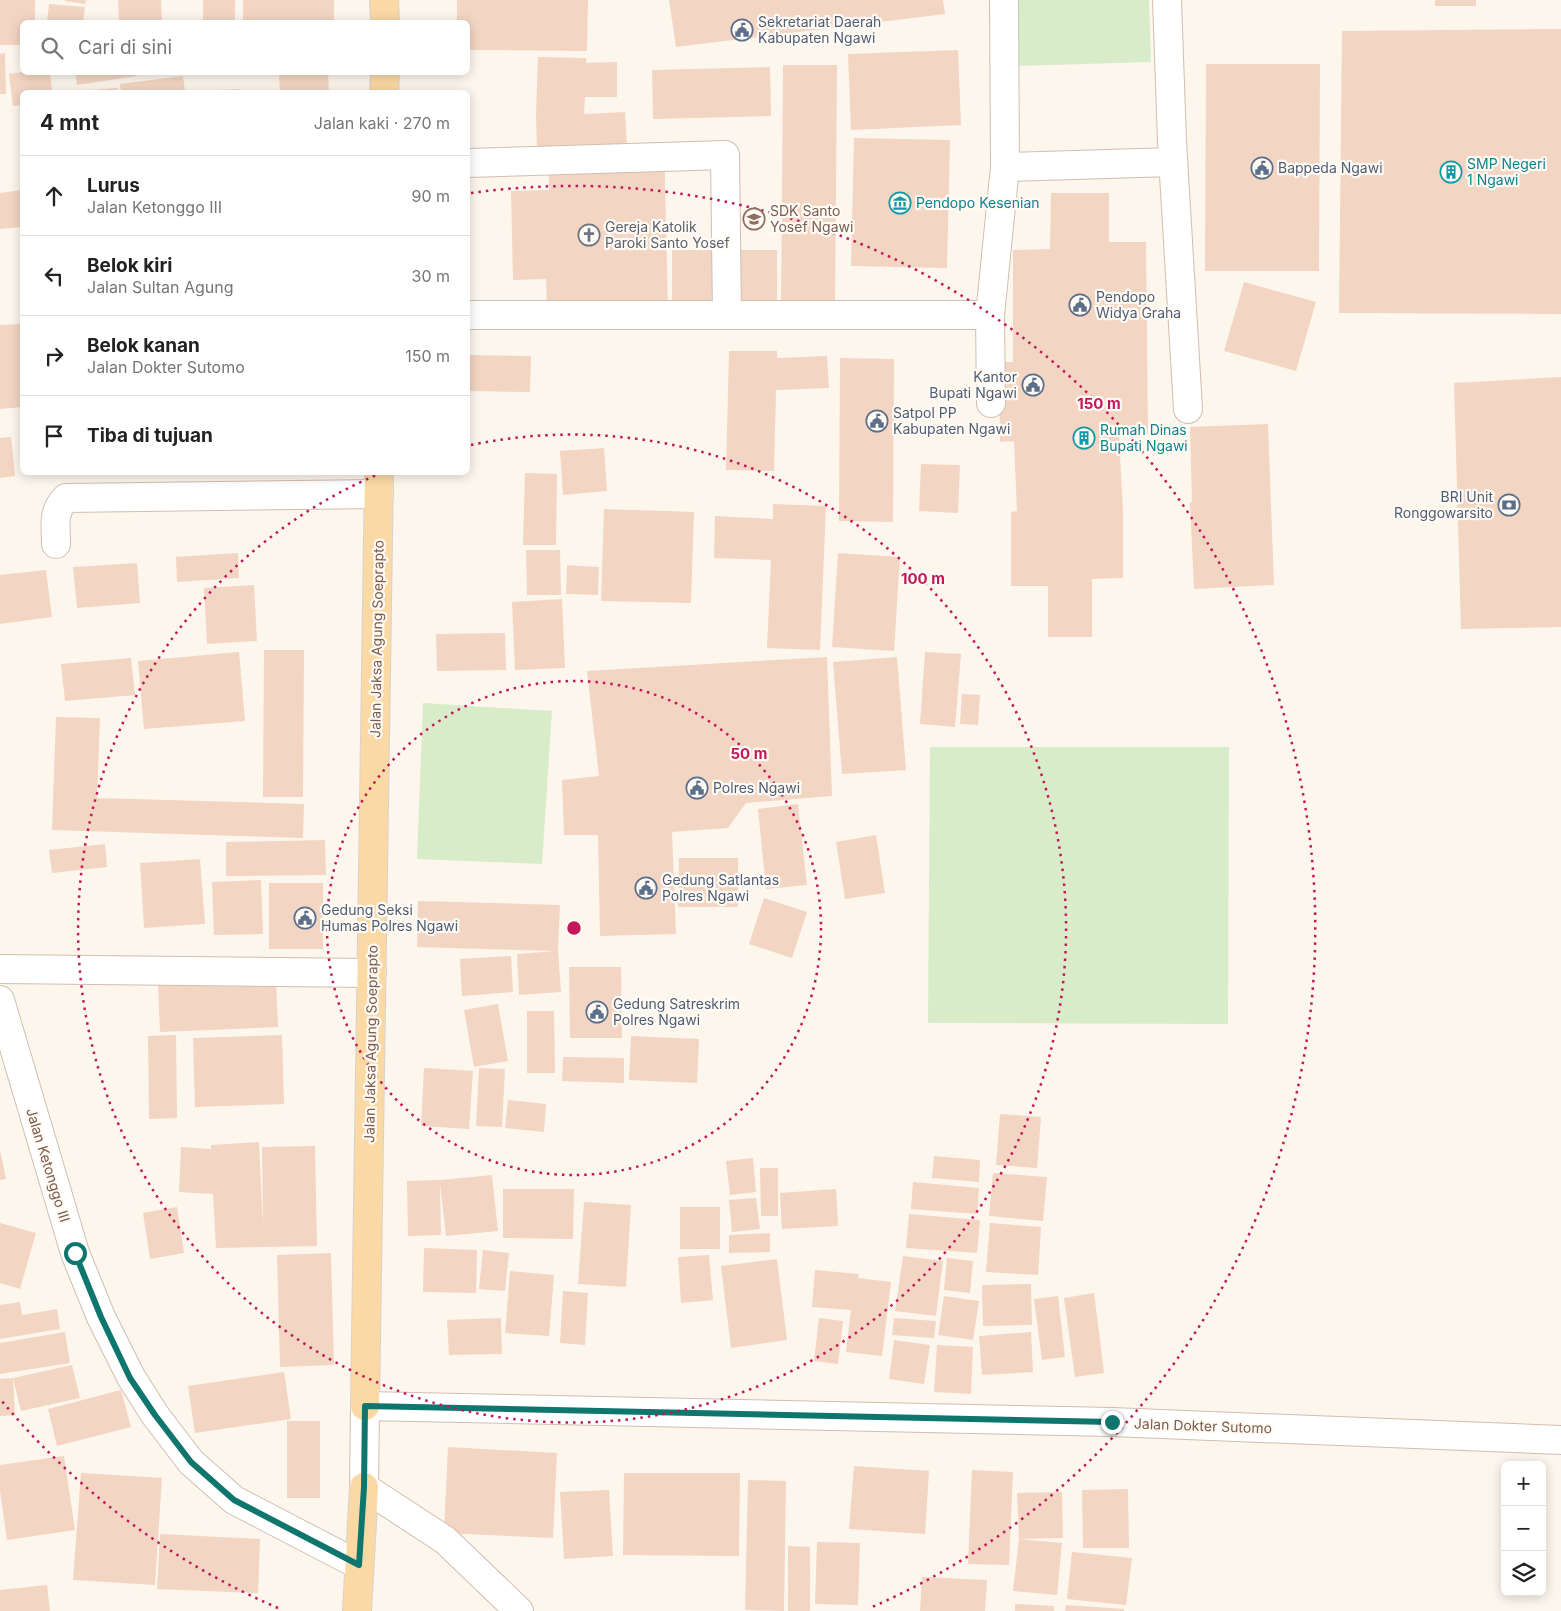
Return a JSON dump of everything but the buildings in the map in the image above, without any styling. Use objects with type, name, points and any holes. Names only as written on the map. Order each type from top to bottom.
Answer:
[{"type":"main road","points":[[384,0],[384,20]]},
{"type":"main road","points":[[384,90],[385,75]]},
{"type":"main road","name":"Jalan Jaksa Agung Soeprapto","points":[[365,1406],[379,483]]},
{"type":"main road","points":[[351,1606],[359,1565],[364,1487]]},
{"type":"street","points":[[991,402],[990,315],[1005,167],[1004,0]]},
{"type":"street","points":[[1166,0],[1173,162],[1188,409]]},
{"type":"street","points":[[470,163],[725,155],[726,316]]},
{"type":"street","points":[[1005,167],[1173,162]]},
{"type":"street","points":[[470,316],[990,315]]},
{"type":"street","points":[[56,544],[56,514],[59,505],[66,498],[379,483]]},
{"type":"street","points":[[0,969],[372,973]]},
{"type":"street","name":"Jalan Ketonggo III","points":[[0,1000],[75,1253],[101,1317],[130,1378],[155,1415],[191,1462],[234,1500],[359,1565]]},
{"type":"street","points":[[365,1406],[364,1487],[445,1540],[519,1611]]},
{"type":"street","name":"Jalan Dokter Sutomo","points":[[365,1406],[1112,1422],[1561,1440]]},
{"type":"green space","points":[[1014,0],[1149,0],[1151,62],[1015,66]]},
{"type":"green space","points":[[423,703],[552,711],[542,864],[417,859]]},
{"type":"green space","points":[[930,747],[1229,747],[1228,1024],[928,1023]]},
{"type":"place","name":"Sekretariat Daerah Kabupaten Ngawi","points":[[742,30]]},
{"type":"place","name":"Bappeda Ngawi","points":[[1262,168]]},
{"type":"place","name":"SMP Negeri 1 Ngawi","points":[[1451,172]]},
{"type":"place","name":"Pendopo Kesenian","points":[[900,203]]},
{"type":"place","name":"SDK Santo Yosef Ngawi","points":[[754,219]]},
{"type":"place","name":"Gereja Katolik Paroki Santo Yosef","points":[[589,235]]},
{"type":"place","name":"Pendopo Widya Graha","points":[[1080,305]]},
{"type":"place","name":"Kantor Bupati Ngawi","points":[[1033,385]]},
{"type":"place","name":"Satpol PP Kabupaten Ngawi","points":[[877,421]]},
{"type":"place","name":"Rumah Dinas Bupati Ngawi","points":[[1084,438]]},
{"type":"place","name":"BRI Unit Ronggowarsito","points":[[1509,505]]},
{"type":"place","name":"Polres Ngawi","points":[[697,788]]},
{"type":"place","name":"Gedung Satlantas Polres Ngawi","points":[[646,888]]},
{"type":"place","name":"Gedung Seksi Humas Polres Ngawi","points":[[305,918]]},
{"type":"place","name":"Gedung Satreskrim Polres Ngawi","points":[[597,1012]]},
{"type":"route","points":[[75,1253],[101,1317],[130,1378],[155,1415],[191,1462],[234,1500],[359,1565],[364,1487],[365,1406],[1112,1422]]}]
